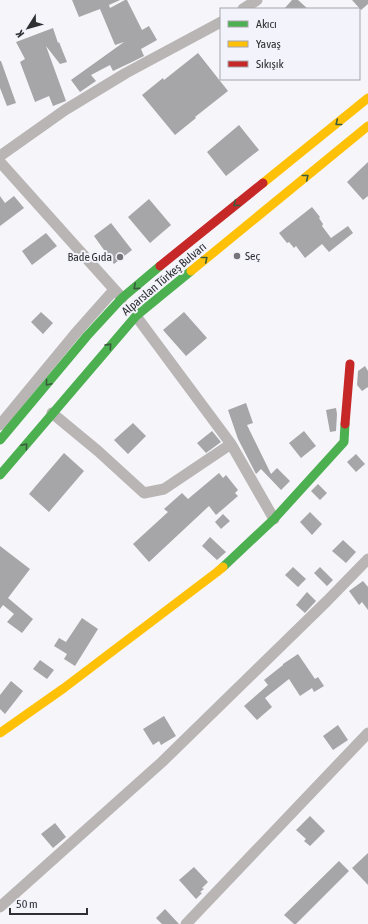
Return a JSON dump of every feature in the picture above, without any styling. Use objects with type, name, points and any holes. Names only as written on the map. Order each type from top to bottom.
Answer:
[{"type":"main road","points":[[0,440],[87,336],[118,294],[164,263],[368,98]]},
{"type":"main road","name":"Alparslan Türkeş Bulvarı","points":[[0,475],[136,316],[368,126]]},
{"type":"main road","points":[[0,733],[64,688],[217,572],[274,519],[344,442],[350,364]]},
{"type":"street","points":[[245,8],[257,0]]},
{"type":"street","points":[[0,156],[65,110],[126,73],[220,23]]},
{"type":"street","points":[[0,162],[118,294],[75,334],[0,425]]},
{"type":"street","points":[[136,316],[231,444],[274,519]]},
{"type":"street","points":[[52,413],[98,451],[144,493],[164,489],[231,444]]},
{"type":"street","points":[[0,907],[162,762],[368,559]]},
{"type":"street","points":[[186,924],[368,733]]},
{"type":"building","points":[[72,0],[120,0],[109,5],[110,8],[127,0],[142,30],[149,26],[157,40],[141,49],[144,56],[113,71],[110,65],[91,75],[96,81],[80,92],[71,80],[124,42],[115,45],[100,9],[79,17]]},
{"type":"building","points":[[292,0],[298,0],[307,8],[285,8]]},
{"type":"building","points":[[352,0],[368,0],[368,4],[361,10]]},
{"type":"building","points":[[53,28],[67,62],[60,64],[46,46],[66,101],[53,106],[49,96],[35,102],[20,62],[25,59],[16,42]]},
{"type":"building","points":[[198,53],[228,91],[175,135],[142,95]]},
{"type":"building","points":[[0,61],[16,103],[7,106],[0,88]]},
{"type":"building","points":[[239,125],[259,150],[226,176],[207,152]]},
{"type":"building","points":[[368,162],[368,196],[363,200],[347,182]]},
{"type":"building","points":[[0,196],[5,203],[14,196],[24,208],[0,226]]},
{"type":"building","points":[[149,199],[171,225],[150,243],[128,217]]},
{"type":"building","points":[[312,207],[320,217],[319,218],[323,224],[322,226],[331,238],[348,226],[353,233],[329,252],[322,244],[305,258],[296,246],[294,248],[289,242],[287,243],[279,233]]},
{"type":"building","points":[[111,223],[132,250],[114,264],[94,236]]},
{"type":"building","points":[[46,233],[57,246],[32,265],[22,251]]},
{"type":"building","points":[[41,312],[53,323],[43,334],[31,322]]},
{"type":"building","points":[[184,312],[207,338],[186,356],[163,330]]},
{"type":"building","points":[[365,366],[368,371],[368,387],[362,391],[357,385],[358,371]]},
{"type":"building","points":[[246,403],[253,423],[247,425],[271,474],[277,468],[290,481],[281,490],[261,469],[256,474],[238,439],[228,410]]},
{"type":"building","points":[[336,408],[336,431],[330,432],[326,410]]},
{"type":"building","points":[[133,423],[146,436],[128,454],[114,440]]},
{"type":"building","points":[[212,431],[221,442],[206,453],[197,443]]},
{"type":"building","points":[[304,431],[316,446],[301,458],[289,443]]},
{"type":"building","points":[[64,453],[84,471],[49,512],[29,494]]},
{"type":"building","points":[[356,454],[365,464],[356,472],[347,462]]},
{"type":"building","points":[[219,473],[223,478],[226,475],[238,490],[235,493],[238,496],[216,515],[209,506],[149,562],[133,544],[168,512],[164,509],[182,493],[188,499]]},
{"type":"building","points":[[318,484],[327,493],[320,500],[311,491]]},
{"type":"building","points":[[310,512],[322,524],[312,535],[300,522]]},
{"type":"building","points":[[223,514],[230,521],[221,529],[215,522]]},
{"type":"building","points":[[210,537],[226,552],[217,560],[202,546]]},
{"type":"building","points":[[343,540],[356,552],[346,563],[332,551]]},
{"type":"building","points":[[0,546],[30,569],[8,598],[33,619],[22,633],[7,622],[14,614],[3,605],[0,609]]},
{"type":"building","points":[[293,567],[306,579],[298,587],[285,575]]},
{"type":"building","points":[[320,567],[333,580],[327,586],[314,573]]},
{"type":"building","points":[[363,581],[368,587],[368,610],[362,602],[359,605],[349,591]]},
{"type":"building","points":[[307,592],[316,601],[305,613],[296,605]]},
{"type":"building","points":[[82,618],[98,629],[75,666],[64,659],[67,654],[54,646],[59,638],[66,642]]},
{"type":"building","points":[[298,654],[315,679],[318,677],[324,686],[314,692],[312,688],[300,696],[289,679],[265,698],[272,707],[257,720],[244,706],[268,685],[264,680]]},
{"type":"building","points":[[40,660],[54,670],[47,679],[33,669]]},
{"type":"building","points":[[11,681],[23,691],[5,714],[0,709],[0,695]]},
{"type":"building","points":[[164,716],[176,736],[161,745],[159,741],[153,745],[143,729]]},
{"type":"building","points":[[338,725],[348,740],[333,750],[323,736]]},
{"type":"building","points":[[310,816],[325,831],[310,846],[304,841],[306,839],[296,830]]},
{"type":"building","points":[[55,823],[66,837],[53,848],[41,834]]},
{"type":"building","points":[[368,853],[368,885],[352,868]]},
{"type":"building","points":[[339,861],[349,871],[296,924],[294,924],[284,915]]},
{"type":"building","points":[[194,867],[208,882],[202,888],[204,889],[200,892],[202,893],[196,899],[179,880]]},
{"type":"building","points":[[165,909],[179,924],[162,924],[156,918]]},
{"type":"traffic: fast","points":[[0,440],[87,336],[122,298],[160,266]]},
{"type":"traffic: fast","points":[[0,475],[136,316],[191,271]]},
{"type":"traffic: fast","points":[[223,567],[274,519],[344,442],[345,424]]},
{"type":"traffic: slow","points":[[263,183],[368,98]]},
{"type":"traffic: slow","points":[[191,271],[368,126]]},
{"type":"traffic: slow","points":[[0,733],[64,688],[223,567]]},
{"type":"traffic: jam","points":[[160,266],[263,183]]},
{"type":"traffic: jam","points":[[345,424],[350,364]]},
{"type":"place","name":"Seç","points":[[237,256]]},
{"type":"place","name":"Bade Gıda","points":[[120,257]]}]
